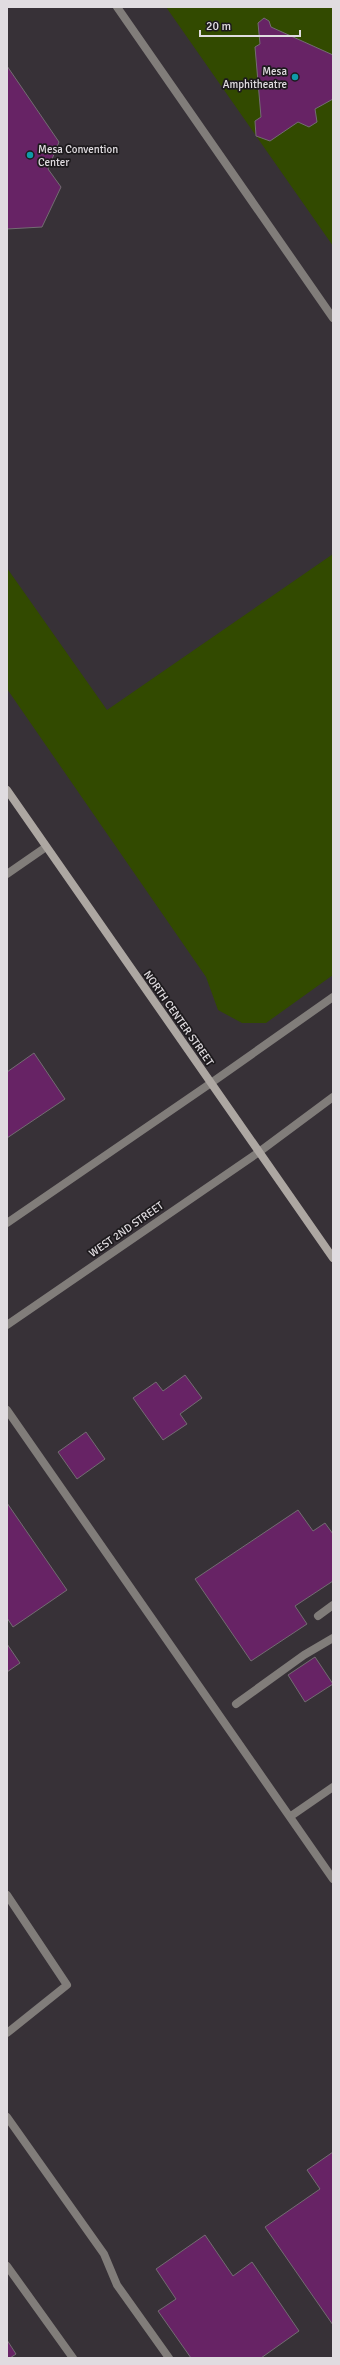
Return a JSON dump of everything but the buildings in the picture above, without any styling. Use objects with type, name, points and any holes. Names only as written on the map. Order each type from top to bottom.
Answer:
[{"type":"street","points":[[117,7],[333,318]]},
{"type":"street","name":"NORTH CENTER STREET","points":[[7,790],[333,1258]]},
{"type":"street","points":[[7,874],[46,847]]},
{"type":"street","points":[[7,1223],[333,997]]},
{"type":"street","name":"WEST 2ND STREET","points":[[7,1325],[259,1152],[333,1097]]},
{"type":"street","points":[[7,1410],[333,1879]]},
{"type":"street","points":[[318,1616],[333,1605]]},
{"type":"street","points":[[236,1704],[304,1655],[333,1638]]},
{"type":"street","points":[[290,1816],[333,1787]]},
{"type":"street","points":[[7,1895],[67,1986],[7,2033]]},
{"type":"street","points":[[7,2116],[104,2254],[117,2285],[169,2358]]},
{"type":"street","points":[[7,2266],[73,2358]]},
{"type":"green space","points":[[166,7],[333,7],[333,246]]},
{"type":"green space","points":[[333,554],[333,975],[266,1023],[242,1023],[218,1010],[206,977],[7,689],[7,568],[107,710]]},
{"type":"place","name":"Mesa Amphitheatre","points":[[295,77]]},
{"type":"place","name":"Mesa Convention Center","points":[[30,155]]}]
